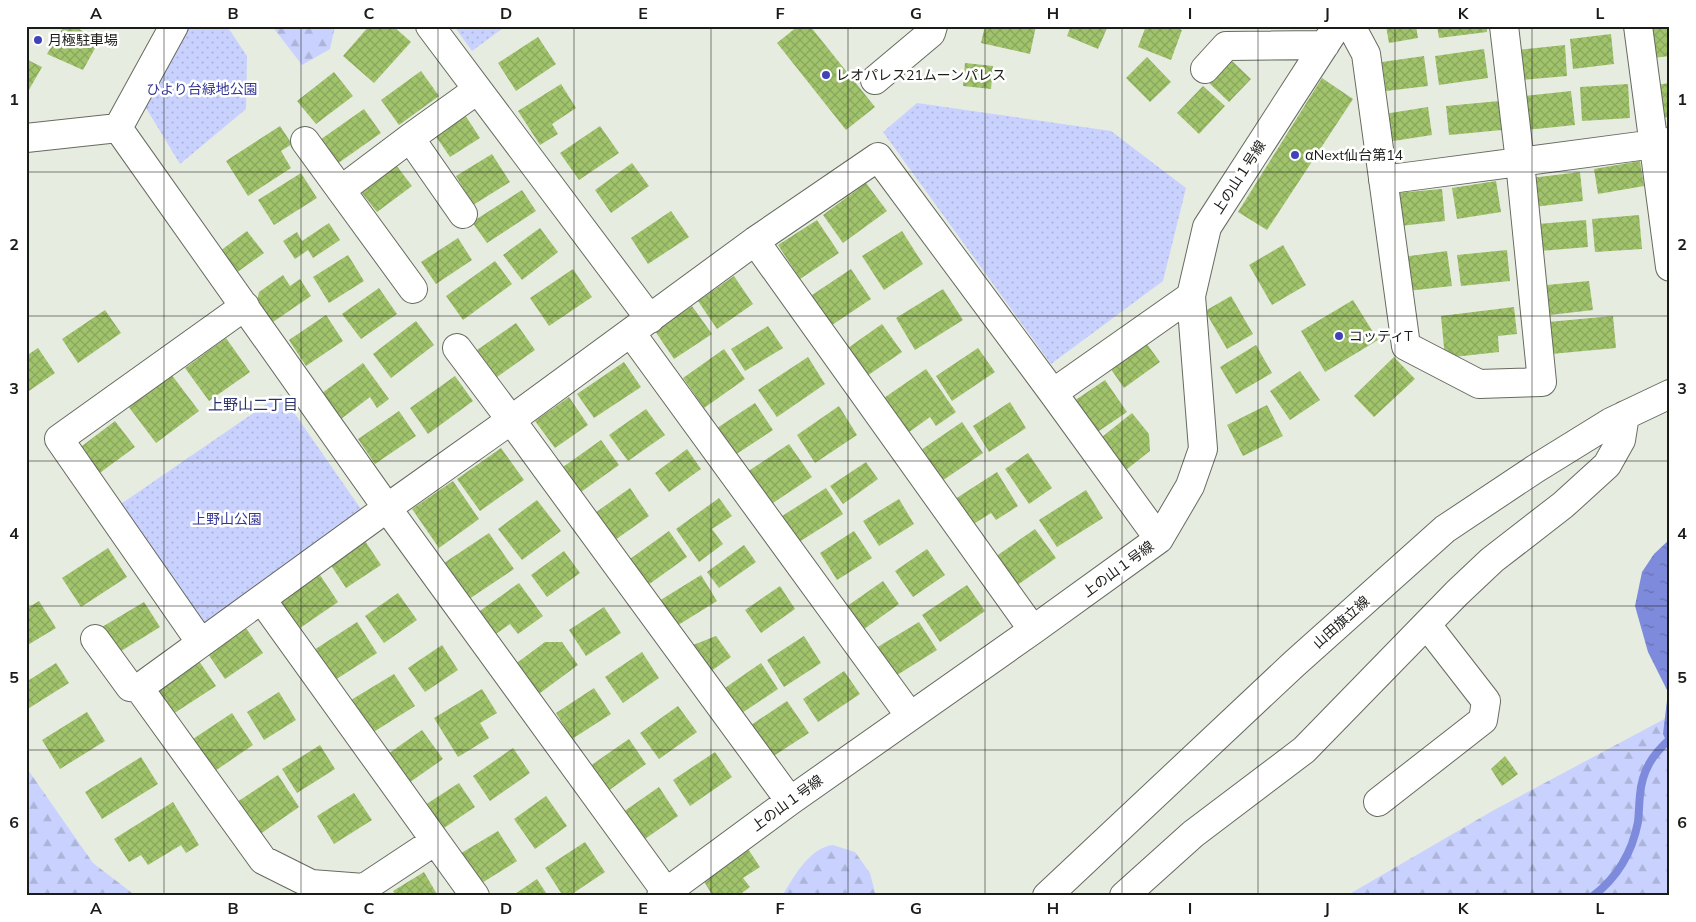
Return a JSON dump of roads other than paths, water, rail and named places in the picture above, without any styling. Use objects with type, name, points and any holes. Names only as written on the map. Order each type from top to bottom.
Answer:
[{"type":"street","points":[[118,128],[174,26]]},
{"type":"street","points":[[430,26],[477,90],[910,716]]},
{"type":"street","points":[[875,80],[931,33],[932,26]]},
{"type":"street","points":[[1351,26],[1366,54],[1406,346],[1479,384],[1542,382],[1504,26]]},
{"type":"street","points":[[1638,26],[1662,143],[1670,267]]},
{"type":"street","points":[[1205,69],[1226,46],[1331,35]]},
{"type":"street","name":"上の山１号線","points":[[664,894],[790,801],[1159,539],[1190,486],[1203,449],[1191,296],[1207,227],[1331,35]]},
{"type":"street","points":[[341,190],[477,90]]},
{"type":"street","points":[[26,138],[118,128]]},
{"type":"street","points":[[118,128],[387,508],[664,894]]},
{"type":"street","points":[[410,138],[463,214]]},
{"type":"street","points":[[305,141],[413,289]]},
{"type":"street","points":[[1384,180],[1662,143]]},
{"type":"street","points":[[95,639],[130,687],[139,688],[511,420],[754,241],[878,157],[1159,539]]},
{"type":"street","points":[[754,241],[1033,630]]},
{"type":"street","points":[[1053,393],[1191,296]]},
{"type":"street","points":[[201,643],[59,439],[245,306]]},
{"type":"street","points":[[457,348],[790,801]]},
{"type":"street","name":"山田旗立線","points":[[1047,896],[1294,664],[1445,529],[1534,469],[1611,422],[1670,394]]},
{"type":"street","points":[[1124,896],[1193,834],[1304,750],[1457,593],[1492,560],[1563,505],[1607,465],[1621,440],[1625,415]]},
{"type":"street","points":[[262,600],[475,896]]},
{"type":"street","points":[[1378,802],[1483,720],[1486,702],[1427,624]]},
{"type":"street","points":[[139,688],[263,860],[311,884],[364,888],[435,842]]},
{"type":"water","points":[[1670,539],[1670,749],[1663,734],[1668,692],[1648,652],[1635,606],[1642,572],[1654,554]]},
{"type":"waterway","points":[[1593,896],[1610,881],[1628,854],[1638,822],[1643,778],[1653,757],[1670,739]]},
{"type":"place","name":"月極駐車場","points":[[38,40]]},
{"type":"place","name":"レオパレス21ムーンパレス","points":[[826,75]]},
{"type":"place","name":"αNext仙台第14","points":[[1295,155]]},
{"type":"place","name":"コッティT","points":[[1339,336]]},
{"type":"district","name":"上野山二丁目","points":[[253,405]]},
{"type":"park label","name":"ひより台緑地公園","points":[[202,89]]},
{"type":"park label","name":"上野山公園","points":[[227,519]]}]
